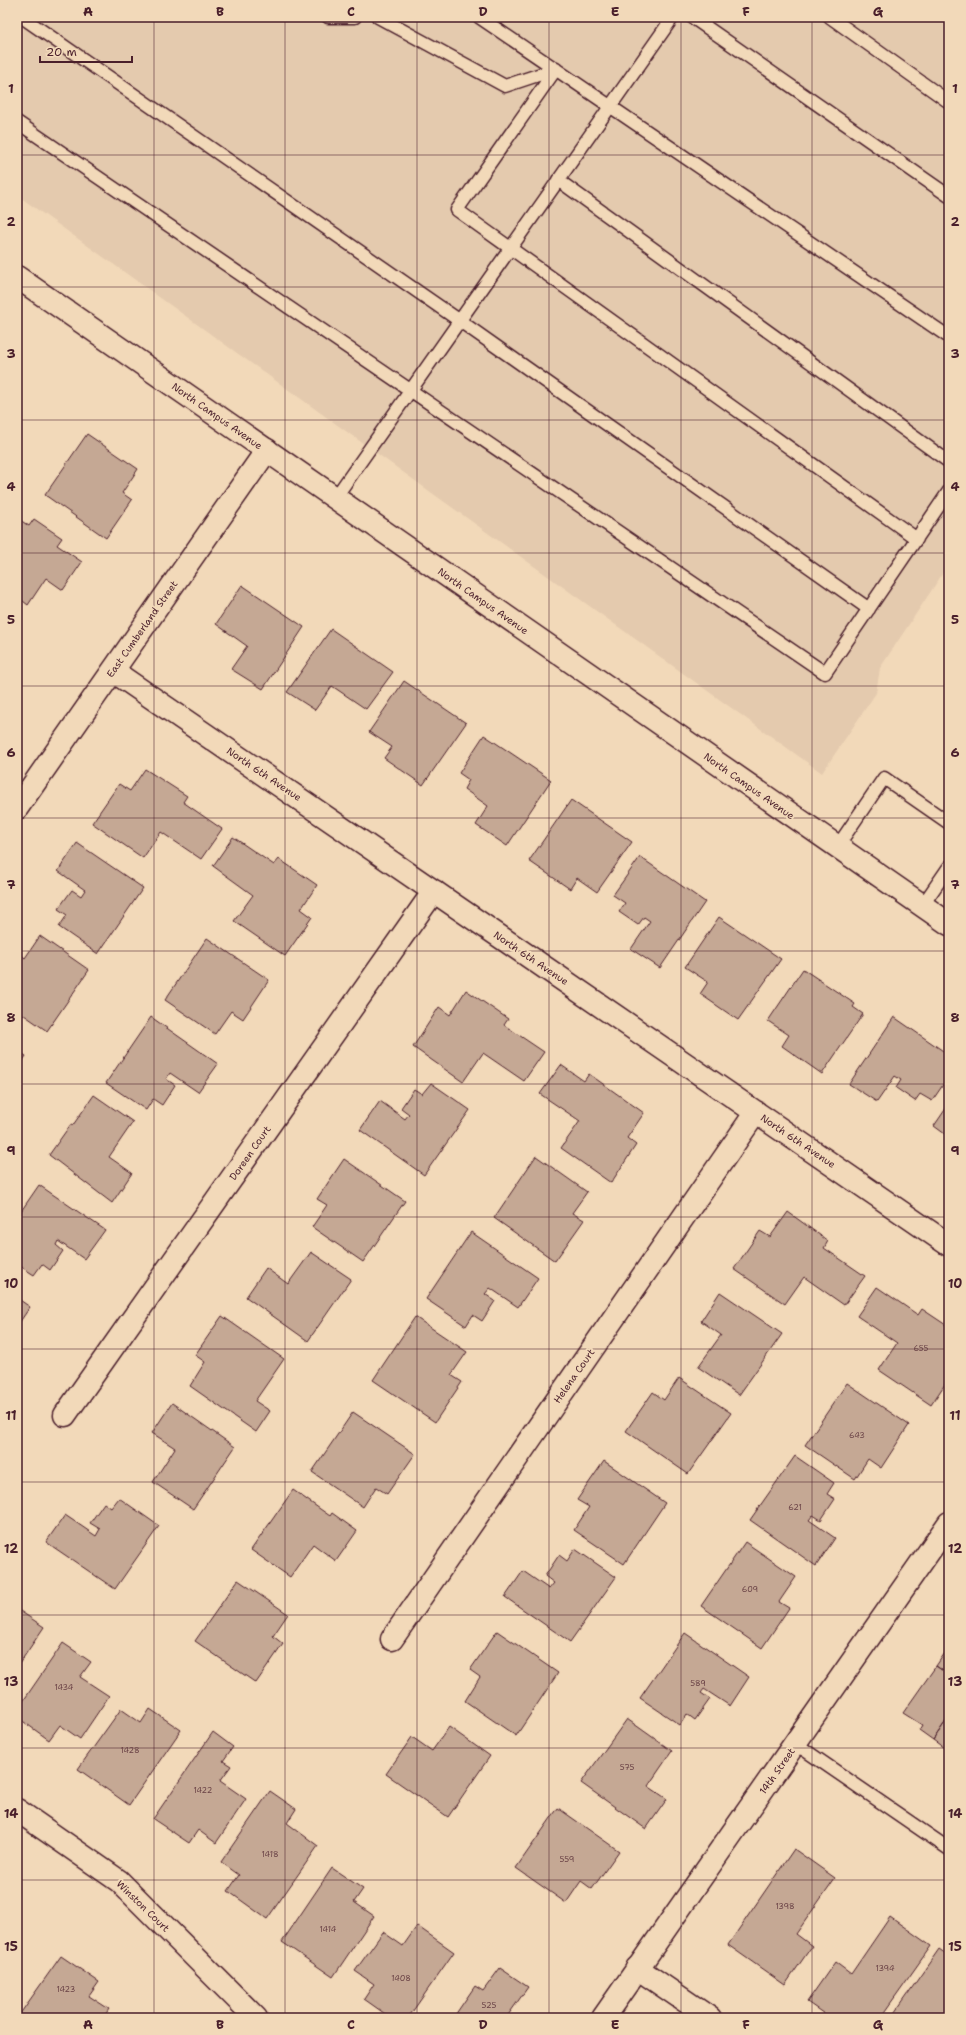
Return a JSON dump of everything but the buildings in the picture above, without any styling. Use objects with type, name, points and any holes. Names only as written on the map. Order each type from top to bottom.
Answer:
[{"type":"street","name":"North Campus Avenue","points":[[17,277],[949,924]]},
{"type":"street","name":"East Cumberland Street","points":[[17,808],[266,450]]},
{"type":"street","name":"North 6th Avenue","points":[[113,671],[949,1245]]},
{"type":"street","name":"Doreen Court","points":[[66,1416],[434,891]]},
{"type":"street","name":"Helena Court","points":[[392,1640],[756,1112]]},
{"type":"street","name":"14th Street","points":[[603,2018],[796,1744],[949,1523]]},
{"type":"street","name":"Winston Court","points":[[17,1810],[118,1881],[256,2018]]},
{"type":"street","points":[[637,1968],[710,2018]]},
{"type":"lane","points":[[22,17],[460,321],[869,609]]},
{"type":"lane","points":[[328,17],[355,17]]},
{"type":"lane","points":[[378,17],[506,86],[556,69]]},
{"type":"lane","points":[[480,17],[949,337]]},
{"type":"lane","points":[[335,498],[673,17]]},
{"type":"lane","points":[[692,17],[949,196]]},
{"type":"lane","points":[[830,17],[949,102]]},
{"type":"lane","points":[[556,69],[457,210],[917,538]]},
{"type":"lane","points":[[17,122],[825,673],[949,491]]},
{"type":"lane","points":[[558,180],[949,462]]},
{"type":"lane","points":[[837,847],[884,778],[949,823]]},
{"type":"lane","points":[[922,906],[949,866]]},
{"type":"lane","points":[[796,1744],[949,1850]]},
{"type":"shaded area","points":[[17,17],[949,17],[949,564],[880,668],[876,693],[822,773],[17,195]]}]
